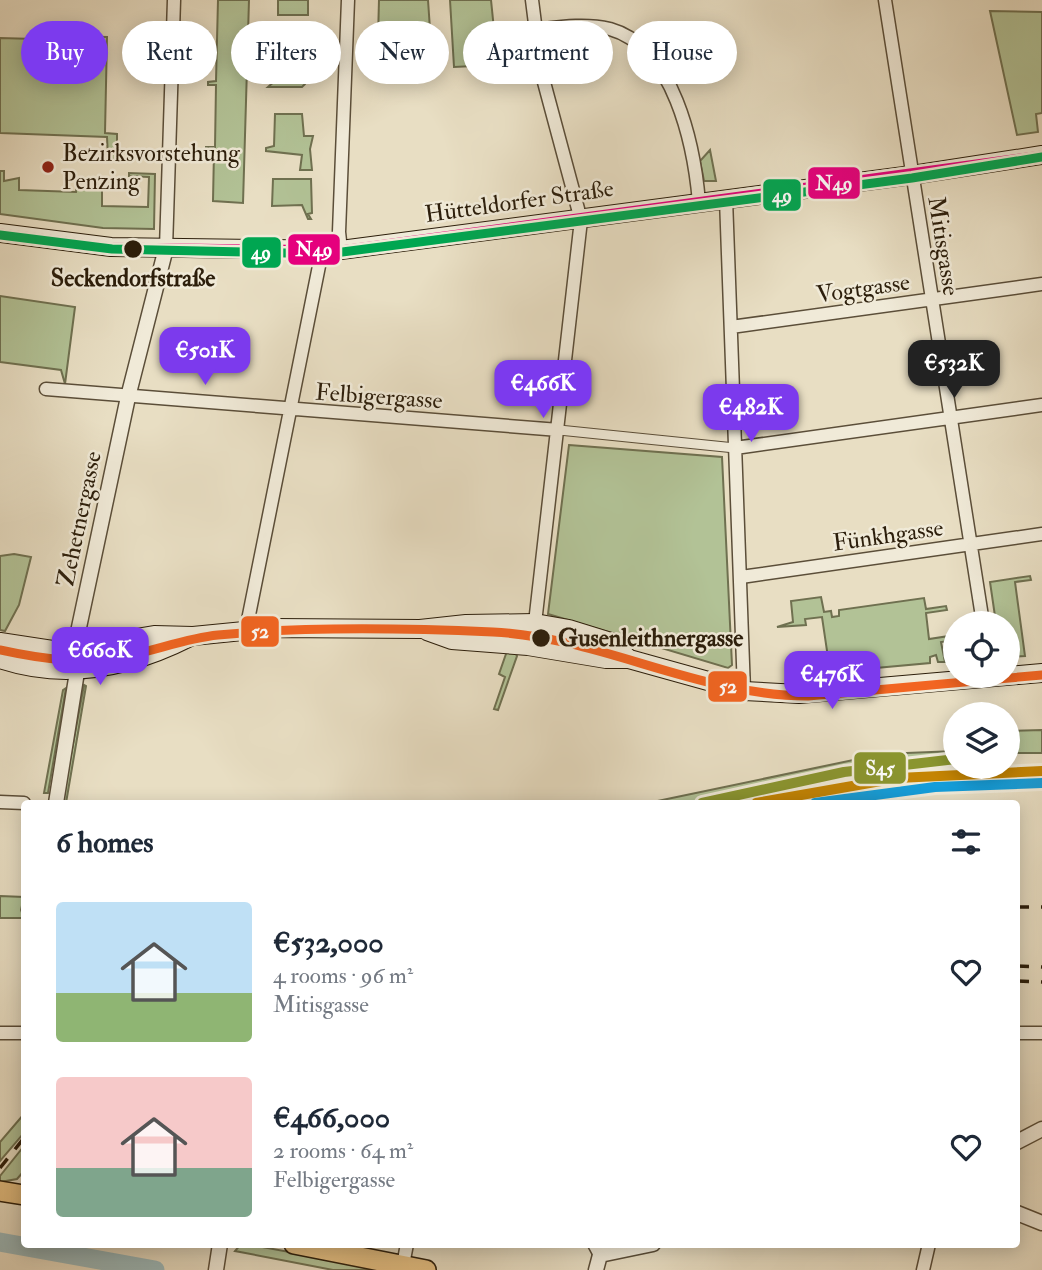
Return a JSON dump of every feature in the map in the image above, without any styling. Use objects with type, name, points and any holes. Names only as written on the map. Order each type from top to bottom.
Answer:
[{"type":"main road","name":"Hütteldorfer Straße","points":[[0,233],[89,245],[341,250],[912,175],[1042,155]]},
{"type":"main road","points":[[0,642],[56,651],[154,635],[193,636],[246,630],[420,629],[535,623],[569,629],[611,642],[629,659]]},
{"type":"main road","points":[[420,629],[452,640],[528,646],[606,659],[629,659],[744,691],[799,694],[943,681]]},
{"type":"main road","points":[[0,659],[45,671],[77,672],[147,656],[193,636]]},
{"type":"main road","points":[[1020,675],[1042,673]]},
{"type":"main road","points":[[315,1248],[426,1270]]},
{"type":"street","points":[[166,248],[174,0]]},
{"type":"street","points":[[341,250],[348,0]]},
{"type":"street","points":[[531,0],[534,21]]},
{"type":"street","name":"Mitisgasse","points":[[885,0],[981,611]]},
{"type":"street","points":[[613,31],[621,34],[644,51],[665,78],[681,111],[699,202]]},
{"type":"street","points":[[528,646],[535,623],[559,430],[580,218],[544,84]]},
{"type":"street","points":[[726,199],[744,691]]},
{"type":"street","name":"Zehetnergasse","points":[[56,800],[77,672],[78,632],[128,397],[166,248]]},
{"type":"street","points":[[246,630],[322,251]]},
{"type":"street","name":"Vogtgasse","points":[[731,327],[1042,284]]},
{"type":"street","name":"Felbigergasse","points":[[46,389],[559,430],[735,448],[1042,405]]},
{"type":"street","name":"Fünkhgasse","points":[[741,578],[1042,534]]},
{"type":"street","points":[[0,802],[21,803]]},
{"type":"street","points":[[0,1033],[21,1033]]},
{"type":"street","points":[[1020,1033],[1042,1033]]},
{"type":"street","points":[[1020,1140],[1042,1129]]},
{"type":"street","points":[[1020,1214],[1042,1223]]},
{"type":"street","points":[[216,1270],[220,1248]]},
{"type":"street","points":[[403,1265],[406,1248]]},
{"type":"street","points":[[596,1270],[597,1250],[616,1248]]},
{"type":"street","points":[[923,1270],[928,1248]]},
{"type":"green space","points":[[218,0],[249,0],[248,21],[231,21],[231,84],[247,84],[243,203],[213,201],[214,151],[206,151],[206,147],[215,147],[216,85],[208,84],[217,84]]},
{"type":"green space","points":[[278,0],[308,0],[308,15],[278,15]]},
{"type":"green space","points":[[379,0],[428,0],[429,21],[378,21]]},
{"type":"green space","points":[[450,0],[491,0],[493,21],[463,21],[463,67],[454,67]]},
{"type":"green space","points":[[990,11],[1042,12],[1042,113],[1036,114],[1038,132],[1017,135]]},
{"type":"green space","points":[[0,38],[21,39],[21,84],[106,84],[105,133],[117,134],[117,159],[108,159],[107,137],[0,133]]},
{"type":"green space","points":[[271,84],[305,84],[302,87],[268,87]]},
{"type":"green space","points":[[275,114],[302,114],[304,136],[313,136],[310,149],[312,170],[300,170],[302,155],[266,151],[266,148],[274,146]]},
{"type":"green space","points":[[710,150],[716,181],[704,181],[700,161]]},
{"type":"green space","points":[[0,171],[4,171],[4,181],[19,178],[19,190],[76,192],[77,180],[97,180],[97,185],[102,185],[102,206],[148,207],[149,177],[129,176],[129,173],[155,174],[154,229],[103,228],[0,214]]},
{"type":"green space","points":[[273,179],[311,179],[312,213],[308,214],[311,219],[308,219],[302,205],[272,206]]},
{"type":"green space","points":[[0,296],[75,307],[65,384],[61,370],[0,362]]},
{"type":"green space","points":[[569,445],[722,457],[732,665],[728,668],[548,614]]},
{"type":"green space","points":[[14,554],[31,557],[19,605],[5,631],[0,630],[0,556]]},
{"type":"green space","points":[[1030,576],[1031,580],[1015,582],[1019,611],[994,611],[990,582]]},
{"type":"green space","points":[[821,597],[824,612],[831,611],[832,617],[839,616],[839,610],[924,598],[926,609],[946,606],[947,610],[926,613],[929,639],[943,637],[943,662],[938,662],[936,655],[930,657],[930,663],[832,672],[822,617],[805,619],[806,625],[777,627],[793,622],[791,601]]},
{"type":"green space","points":[[1020,619],[1025,656],[1020,656]]},
{"type":"green space","points":[[507,651],[515,652],[517,656],[498,710],[494,709],[505,677],[499,674]]},
{"type":"green space","points":[[84,685],[86,686],[67,800],[63,800]]},
{"type":"green space","points":[[66,688],[48,793],[44,793],[63,690]]},
{"type":"green space","points":[[1042,730],[1042,753],[1020,753],[1020,731]]},
{"type":"green space","points":[[943,751],[943,758],[804,776],[706,800],[662,800],[882,754]]},
{"type":"green space","points":[[0,896],[21,897],[21,918],[0,918]]},
{"type":"green space","points":[[21,1118],[21,1136],[0,1161],[0,1142]]},
{"type":"green space","points":[[21,1150],[21,1174],[17,1179],[0,1182],[0,1176]]},
{"type":"green space","points":[[238,1248],[268,1248],[387,1270],[333,1270],[235,1251]]},
{"type":"waterway","points":[[0,1242],[21,1246]]},
{"type":"waterway","points":[[33,1248],[155,1270]]},
{"type":"railway","points":[[1020,907],[1042,907]]},
{"type":"railway","points":[[1020,966],[1042,967]]},
{"type":"railway","points":[[1020,981],[1042,982]]},
{"type":"railway","points":[[0,1168],[21,1142]]},
{"type":"transit line","name":"N49","points":[[0,233],[111,247],[341,250],[1042,155]]},
{"type":"transit line","name":"49","points":[[0,235],[112,249],[327,254],[912,178],[1042,157]]},
{"type":"transit line","name":"52","points":[[0,650],[47,658],[94,660],[126,656],[218,635],[321,629],[425,630],[534,636],[573,644],[688,677],[766,693],[808,696],[1042,675]]},
{"type":"transit line","name":"S45","points":[[716,800],[844,772],[943,761]]},
{"type":"transit line","points":[[773,800],[898,778],[1042,771]]},
{"type":"transit line","points":[[838,800],[935,787],[1042,783]]},
{"type":"place","name":"Bezirksvorstehung Penzing","points":[[48,167]]},
{"type":"place","name":"Seckendorfstraße","points":[[133,249]]},
{"type":"place","name":"Gusenleithnergasse","points":[[541,638]]}]
